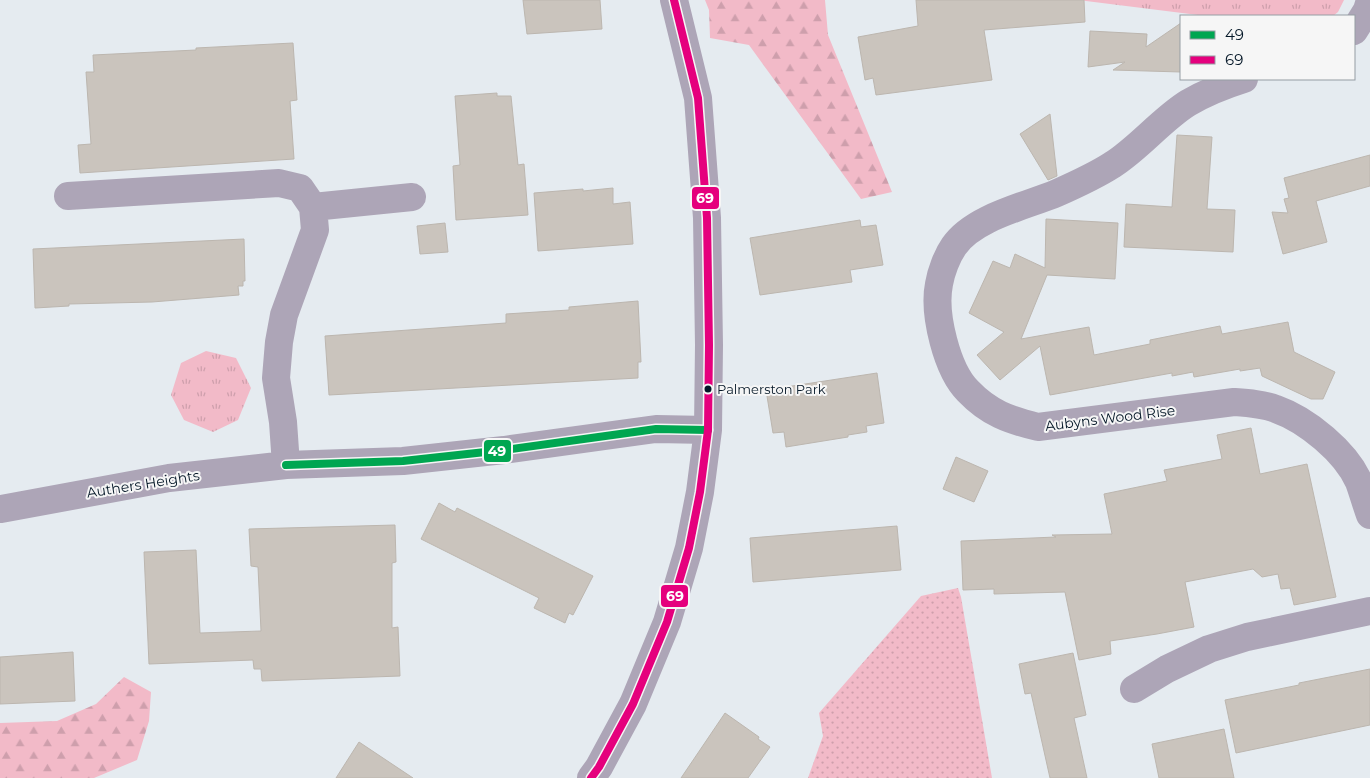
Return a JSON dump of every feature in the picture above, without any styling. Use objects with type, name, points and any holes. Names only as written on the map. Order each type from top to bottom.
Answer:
[{"type":"street","points":[[591,778],[599,767],[633,704],[667,622],[689,548],[700,492],[708,430],[709,345],[706,208],[698,98],[674,0]]},
{"type":"street","points":[[1355,29],[1367,10],[1370,0]]},
{"type":"street","name":"Aubyns Wood Rise","points":[[1242,80],[1188,103],[1112,165],[1058,192],[972,228],[954,245],[938,286],[942,336],[952,369],[967,391],[986,408],[1011,421],[1038,427],[1234,402],[1256,404],[1276,409],[1310,427],[1343,458],[1358,481],[1370,515]]},
{"type":"street","points":[[68,196],[279,183],[300,188],[313,207],[315,230],[284,315],[279,342],[276,378],[283,422],[286,465]]},
{"type":"street","points":[[313,207],[412,197]]},
{"type":"street","name":"Authers Heights","points":[[1,509],[169,478],[286,465],[403,461],[504,450],[656,429],[708,430]]},
{"type":"street","points":[[1134,689],[1167,669],[1209,648],[1247,637],[1370,610]]},
{"type":"green space","points":[[705,0],[825,0],[828,35],[892,192],[861,199],[749,45],[710,38],[709,10]]},
{"type":"green space","points":[[1078,0],[1344,0],[1338,12],[1334,15],[1198,15]]},
{"type":"green space","points":[[206,351],[236,358],[251,388],[238,420],[213,432],[184,420],[171,395],[181,363]]},
{"type":"green space","points":[[958,588],[992,778],[808,778],[823,736],[819,713],[921,596]]},
{"type":"green space","points":[[124,677],[151,692],[149,721],[137,760],[94,778],[0,778],[0,723],[57,721],[96,704]]},
{"type":"building","points":[[523,0],[600,0],[602,29],[527,34]]},
{"type":"building","points":[[916,0],[1084,0],[1085,22],[984,30],[992,80],[876,95],[873,78],[865,80],[858,37],[918,26]]},
{"type":"building","points":[[1180,24],[1180,72],[1113,70],[1125,62],[1088,67],[1090,31],[1147,34],[1146,47]]},
{"type":"building","points":[[293,43],[297,100],[290,101],[294,159],[80,173],[78,145],[91,144],[86,72],[94,72],[93,55]]},
{"type":"building","points":[[497,93],[497,96],[511,96],[518,165],[524,164],[528,215],[456,220],[453,166],[460,165],[455,96]]},
{"type":"building","points":[[1050,114],[1057,176],[1048,180],[1020,134]]},
{"type":"building","points":[[1177,135],[1212,137],[1207,209],[1235,210],[1233,252],[1124,247],[1126,204],[1172,207]]},
{"type":"building","points":[[1370,155],[1370,186],[1316,201],[1327,242],[1283,254],[1272,212],[1288,213],[1284,199],[1289,198],[1284,178]]},
{"type":"building","points":[[613,188],[613,204],[630,202],[633,244],[538,251],[534,193]]},
{"type":"building","points":[[1046,219],[1118,223],[1115,279],[1047,275],[1021,339],[1089,327],[1094,355],[1150,344],[1150,340],[1220,326],[1222,334],[1288,322],[1294,352],[1335,372],[1323,399],[1311,399],[1262,376],[1260,368],[1240,371],[1240,369],[1194,377],[1193,372],[1172,376],[1172,373],[1050,395],[1040,346],[1000,380],[977,355],[1004,332],[969,313],[993,261],[1010,268],[1015,254],[1045,268]]},
{"type":"building","points":[[860,220],[861,227],[876,225],[883,265],[850,270],[852,282],[760,295],[750,238]]},
{"type":"building","points":[[445,223],[448,252],[420,254],[417,226]]},
{"type":"building","points":[[244,239],[245,281],[243,281],[243,286],[238,286],[239,295],[152,302],[69,304],[69,306],[35,308],[33,249]]},
{"type":"building","points":[[638,301],[641,362],[638,362],[638,378],[329,395],[325,336],[506,323],[506,314],[569,310],[569,307]]},
{"type":"building","points":[[877,373],[884,423],[866,426],[867,432],[848,435],[848,437],[786,447],[784,432],[773,433],[766,390]]},
{"type":"building","points":[[1251,428],[1260,474],[1307,464],[1336,597],[1294,605],[1290,588],[1281,589],[1278,574],[1262,577],[1253,569],[1185,582],[1194,627],[1110,641],[1111,654],[1079,660],[1065,592],[994,594],[994,589],[963,590],[961,541],[1056,537],[1052,535],[1112,534],[1104,494],[1167,481],[1164,470],[1222,459],[1217,435]]},
{"type":"building","points":[[956,457],[988,471],[974,502],[943,489]]},
{"type":"building","points":[[439,503],[455,512],[457,508],[593,576],[573,615],[569,613],[565,623],[534,608],[539,598],[421,539]]},
{"type":"building","points":[[395,525],[396,562],[392,563],[392,628],[398,627],[400,676],[262,681],[261,669],[254,669],[253,660],[149,664],[144,552],[196,550],[200,633],[261,631],[258,567],[251,566],[249,529]]},
{"type":"building","points":[[897,526],[901,570],[753,582],[750,538]]},
{"type":"building","points":[[73,652],[75,701],[0,704],[0,657]]},
{"type":"building","points":[[1073,653],[1086,715],[1074,718],[1087,778],[1050,778],[1031,693],[1025,694],[1019,664]]},
{"type":"building","points":[[1370,669],[1370,725],[1236,753],[1225,700]]},
{"type":"building","points":[[725,713],[770,747],[748,778],[681,778]]},
{"type":"building","points":[[1224,729],[1234,778],[1159,778],[1152,744]]},
{"type":"building","points":[[359,742],[413,778],[336,778]]},
{"type":"transit line","name":"69","points":[[591,778],[599,767],[633,704],[667,622],[689,548],[700,492],[708,430],[707,218],[698,98],[674,0]]},
{"type":"transit line","name":"49","points":[[286,465],[403,461],[504,450],[656,429],[708,430]]},
{"type":"place","name":"Palmerston Park","points":[[708,389]]}]
